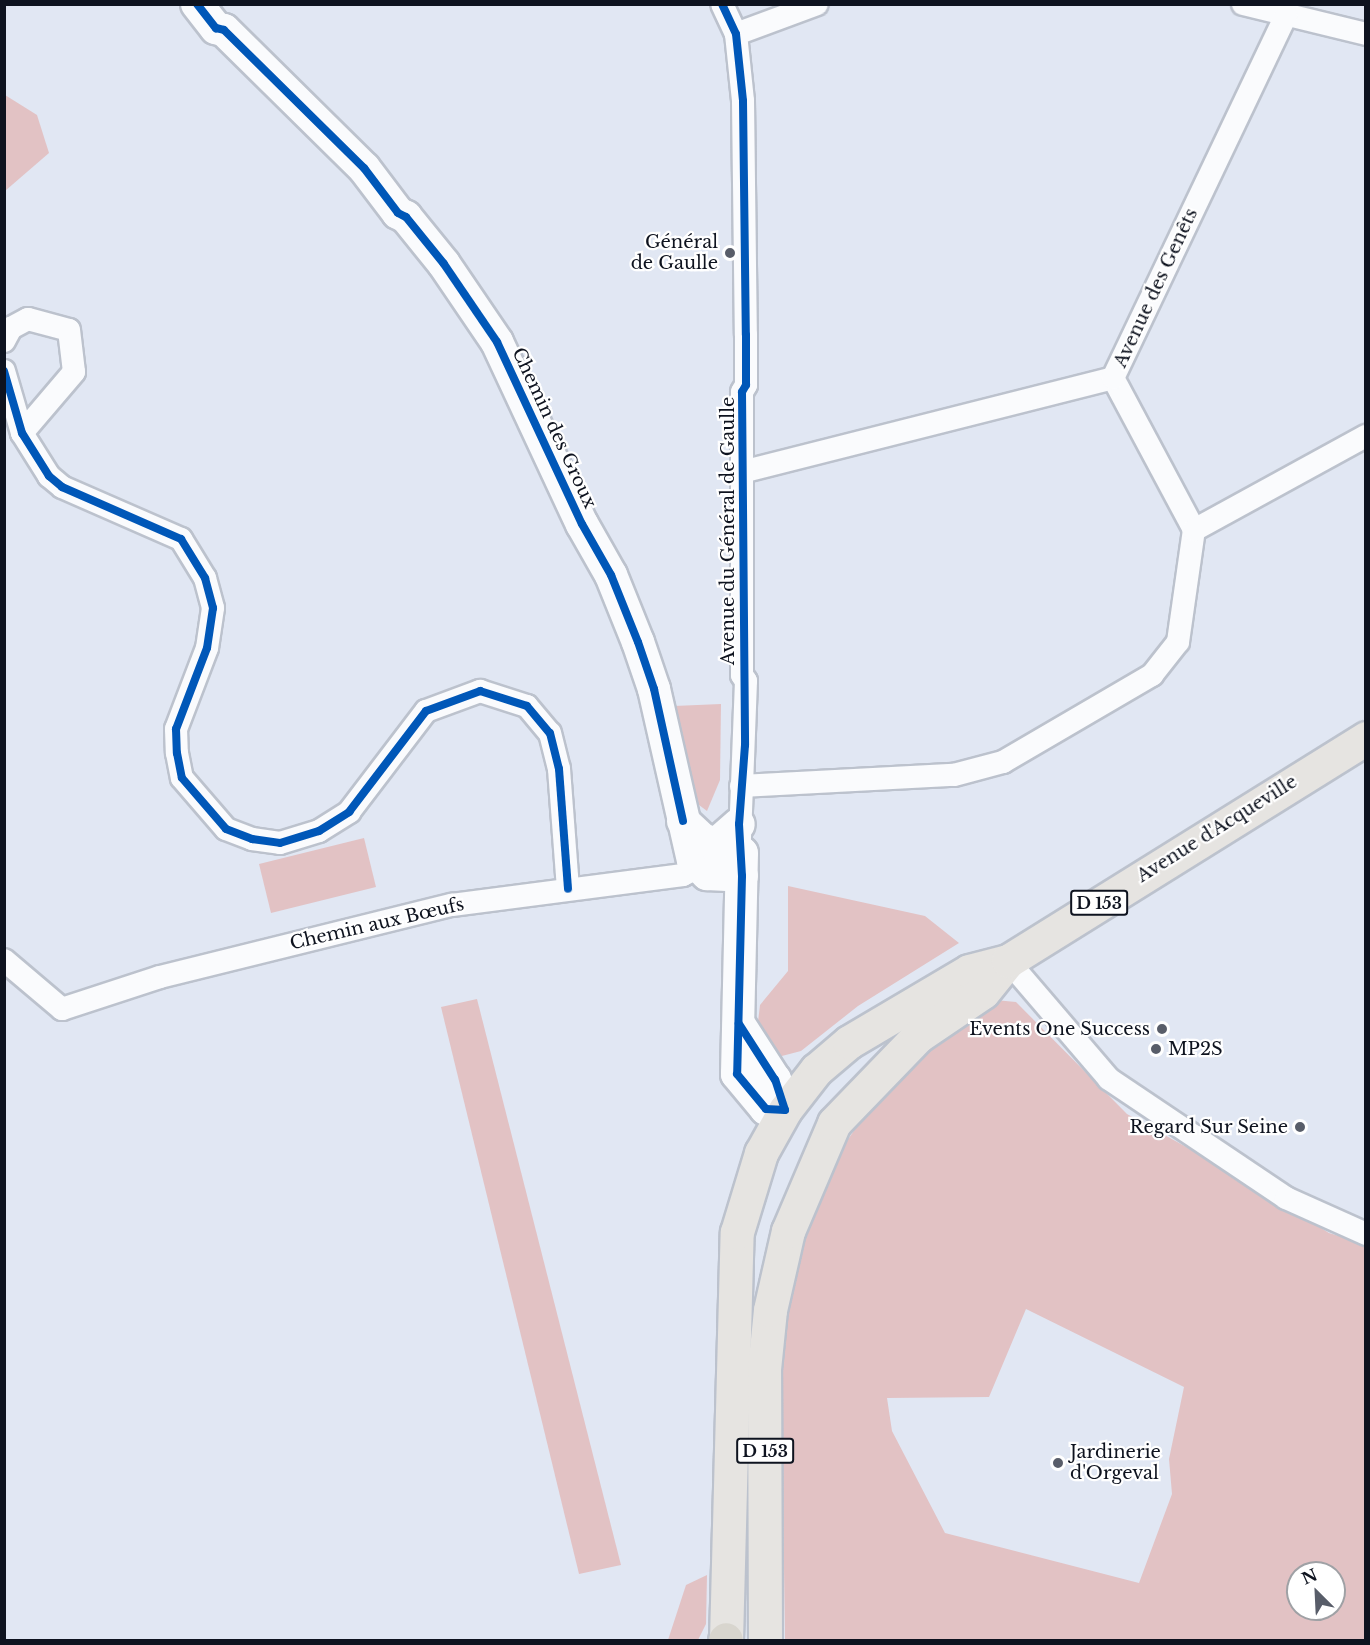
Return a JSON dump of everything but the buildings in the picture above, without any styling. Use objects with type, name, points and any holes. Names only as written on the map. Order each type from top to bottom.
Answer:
[{"type":"main road","name":"Avenue d'Acqueville","points":[[1008,961],[1365,738]]},
{"type":"main road","name":"D 153","points":[[726,1640],[737,1232],[761,1153],[785,1110],[816,1070],[849,1042],[969,971],[1008,961]]},
{"type":"main road","name":"D 153","points":[[765,1641],[764,1369],[778,1262],[820,1148],[834,1123],[918,1036],[982,992],[1008,961]]},
{"type":"main road","name":"D 153","points":[[778,1262],[772,1225],[802,1146],[785,1110]]},
{"type":"main road","points":[[785,1110],[834,1123]]},
{"type":"street","name":"Chemin des Groux","points":[[196,4],[201,13],[224,30],[364,168],[398,213],[406,217],[444,264],[497,342],[582,524],[611,575],[638,642],[654,689],[683,821],[727,853]]},
{"type":"street","name":"Avenue du Général de Gaulle","points":[[722,4],[736,34],[743,101],[743,327],[746,335],[742,472],[742,675],[746,681],[741,786],[727,853],[739,1024],[776,1080],[785,1110]]},
{"type":"street","points":[[736,34],[817,4]]},
{"type":"street","points":[[1244,4],[1365,34]]},
{"type":"street","name":"Avenue des Genêts","points":[[742,472],[1113,378],[1286,15]]},
{"type":"street","points":[[4,342],[11,328],[28,319],[69,330],[74,372],[22,432]]},
{"type":"street","points":[[4,371],[22,432],[38,462],[62,487],[181,539],[205,578],[213,608],[212,618],[207,648],[176,729],[177,753],[182,778],[226,829],[252,839],[280,843],[320,831],[349,812],[426,711],[480,691],[527,706],[550,733],[559,769],[568,889]]},
{"type":"street","points":[[741,786],[954,776],[1003,762],[1152,675],[1178,642],[1194,530],[1113,378]]},
{"type":"street","points":[[1194,530],[1365,436]]},
{"type":"street","name":"Chemin aux Bœufs","points":[[4,960],[62,1009],[160,977],[452,905],[683,875],[727,853]]},
{"type":"street","points":[[1008,961],[1109,1079],[1286,1198],[1365,1234]]},
{"type":"shaded area","points":[[5,95],[37,115],[49,153],[5,191]]},
{"type":"shaded area","points":[[721,704],[720,780],[707,811],[695,802],[674,706]]},
{"type":"shaded area","points":[[364,838],[376,887],[271,913],[259,864]]},
{"type":"shaded area","points":[[788,886],[925,916],[959,943],[858,1006],[801,1051],[778,1057],[757,1030],[760,1005],[788,971]]},
{"type":"shaded area","points":[[477,999],[621,1565],[579,1574],[441,1007]]},
{"type":"shaded area","points":[[995,1000],[1016,1002],[1127,1114],[1231,1172],[1329,1233],[1365,1244],[1365,1640],[785,1640],[781,1352],[791,1258],[830,1166],[897,1067]],"holes":[[[1026,1309],[1184,1387],[1169,1459],[1172,1494],[1139,1583],[945,1533],[892,1431],[887,1398],[989,1397]]]},
{"type":"shaded area","points":[[707,1575],[706,1624],[698,1640],[668,1640],[686,1585]]},
{"type":"cycle path","points":[[197,4],[216,28],[224,30],[364,168],[398,213],[406,217],[444,264],[497,342],[582,524],[611,575],[638,642],[654,689],[683,821]]},
{"type":"cycle path","points":[[722,4],[736,34],[743,101],[746,335],[746,385],[742,392],[745,745],[739,824],[742,876],[737,1074],[766,1109],[785,1110],[775,1080],[739,1024]]},
{"type":"cycle path","points":[[4,371],[22,433],[49,476],[62,487],[181,539],[205,578],[213,608],[207,648],[176,729],[177,753],[182,778],[226,829],[252,839],[280,843],[319,831],[349,812],[426,711],[480,691],[527,706],[550,733],[559,769],[568,889]]},
{"type":"place","name":"Général de Gaulle","points":[[730,253]]},
{"type":"place","name":"Events One Success","points":[[1162,1029]]},
{"type":"place","name":"MP2S","points":[[1156,1049]]},
{"type":"place","name":"Regard Sur Seine","points":[[1300,1127]]},
{"type":"place","name":"Jardinerie d'Orgeval","points":[[1058,1463]]}]
